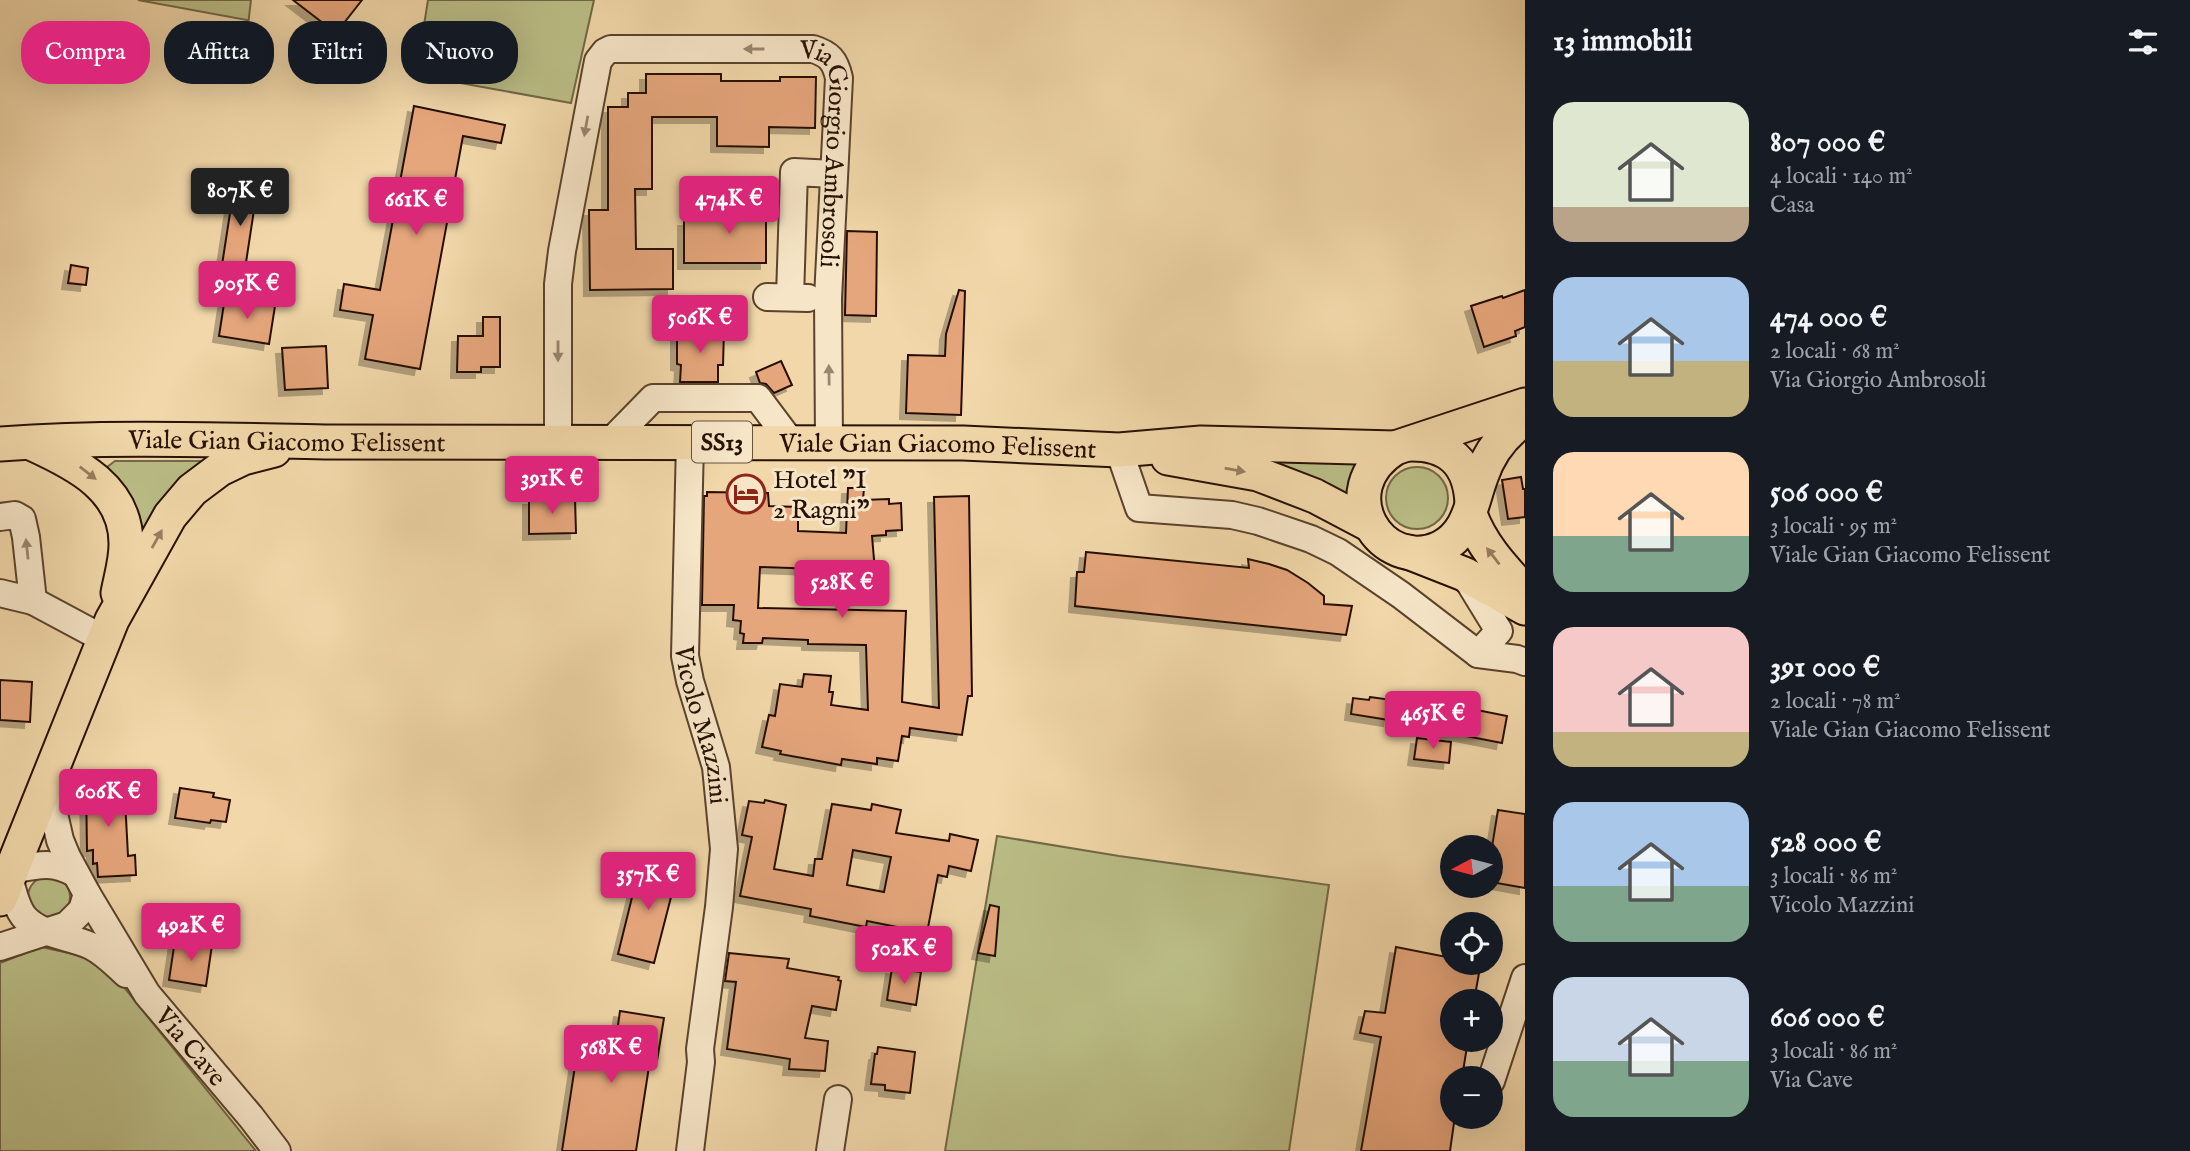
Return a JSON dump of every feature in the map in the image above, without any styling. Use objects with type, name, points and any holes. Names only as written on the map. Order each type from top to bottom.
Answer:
[{"type":"main road","points":[[1201,443],[1378,427],[1525,394]]},
{"type":"main road","name":"Viale Gian Giacomo Felissent","points":[[1525,405],[1402,446],[1377,462],[1366,481],[1363,496],[1370,525],[1379,537],[1392,546],[1464,574],[1525,608]]},
{"type":"main road","points":[[1406,551],[1422,553],[1438,549],[1452,541],[1463,529],[1481,475],[1492,452],[1508,432],[1525,419]]},
{"type":"main road","name":"Viale Gian Giacomo Felissent","points":[[14,443],[208,440],[963,443],[1119,450],[1258,474],[1315,496],[1370,525]]},
{"type":"main road","points":[[7,882],[108,629],[170,516],[206,478],[220,469],[258,453],[325,442]]},
{"type":"main road","points":[[14,443],[82,467],[106,489],[119,513],[126,542],[108,629]]},
{"type":"main road","name":"Viale Gian Giacomo Felissent","points":[[1119,450],[1201,443],[1402,446],[1426,443],[1455,458],[1465,471],[1471,487],[1471,509],[1476,530],[1485,545],[1525,592]]},
{"type":"street","name":"Via Giorgio Ambrosoli","points":[[558,442],[560,273],[598,61],[611,49],[813,49],[826,53],[835,62],[839,78],[828,298],[829,443]]},
{"type":"street","points":[[828,298],[778,297],[794,172],[834,174]]},
{"type":"street","points":[[610,442],[653,398],[758,397],[791,442]]},
{"type":"street","name":"Vicolo Mazzini","points":[[690,442],[685,656],[716,766],[724,849],[690,1151]]},
{"type":"street","points":[[1119,450],[1139,508],[1232,515],[1311,539],[1338,552],[1401,595],[1478,654],[1525,662]]},
{"type":"street","points":[[0,517],[15,515],[22,519],[33,601]]},
{"type":"street","points":[[1464,574],[1499,631],[1478,654]]},
{"type":"street","points":[[0,593],[33,601],[108,629]]},
{"type":"street","name":"Via Cave","points":[[47,783],[60,840],[81,884],[147,994],[277,1151]]},
{"type":"street","points":[[0,947],[46,932],[59,929],[76,918],[82,910],[81,884],[58,865],[36,865],[7,882],[20,911],[46,932],[92,947],[108,957],[147,994]]},
{"type":"street","points":[[1496,1066],[1525,978]]},
{"type":"street","points":[[830,1151],[838,1099]]},
{"type":"green space","points":[[138,0],[251,0],[247,20]]},
{"type":"green space","points":[[428,0],[594,0],[571,103],[466,84],[518,84],[518,21],[425,21]]},
{"type":"green space","points":[[1256,458],[1357,461],[1349,479],[1347,497]]},
{"type":"green space","points":[[115,461],[205,462],[144,538],[106,472],[107,467]]},
{"type":"green space","points":[[1417,467],[1429,469],[1439,476],[1446,486],[1446,510],[1439,520],[1429,527],[1417,529],[1405,527],[1395,520],[1388,510],[1386,498],[1388,486],[1395,476],[1405,469]]},
{"type":"green space","points":[[997,836],[1329,885],[1289,1151],[945,1151]]},
{"type":"green space","points":[[49,876],[64,882],[70,897],[64,912],[49,918],[34,912],[28,897],[34,882]]},
{"type":"green space","points":[[41,947],[102,960],[256,1151],[0,1151],[0,963]]},
{"type":"building","points":[[293,0],[362,0],[345,21],[320,21]]},
{"type":"building","points":[[646,74],[721,74],[721,81],[780,81],[780,77],[816,77],[815,128],[769,127],[769,147],[717,146],[717,117],[652,117],[652,189],[635,189],[636,249],[673,249],[673,289],[590,290],[589,210],[608,210],[608,107],[628,107],[628,93],[646,93]]},
{"type":"building","points":[[414,106],[505,125],[501,143],[463,136],[420,369],[365,359],[373,315],[340,310],[344,284],[380,290]]},
{"type":"building","points":[[234,187],[257,190],[245,269],[222,265]]},
{"type":"building","points":[[731,200],[766,200],[766,263],[684,263],[684,220],[731,220]]},
{"type":"building","points":[[847,231],[877,232],[876,316],[845,315]]},
{"type":"building","points":[[71,265],[88,268],[86,285],[68,283]]},
{"type":"building","points":[[959,290],[965,291],[961,415],[906,413],[908,355],[945,356],[946,334]]},
{"type":"building","points":[[1525,290],[1525,327],[1515,331],[1516,336],[1484,347],[1471,306]]},
{"type":"building","points":[[225,297],[275,306],[269,344],[219,336]]},
{"type":"building","points":[[483,317],[500,317],[500,367],[481,367],[481,372],[457,372],[458,336],[483,336]]},
{"type":"building","points":[[677,329],[724,330],[723,365],[718,365],[718,382],[680,382]]},
{"type":"building","points":[[326,346],[328,388],[285,390],[282,348]]},
{"type":"building","points":[[781,361],[792,385],[774,393],[766,384],[760,383],[756,372]]},
{"type":"building","points":[[1521,477],[1525,489],[1525,517],[1508,519],[1502,480]]},
{"type":"building","points":[[848,488],[864,488],[863,500],[889,499],[889,504],[901,503],[902,530],[886,531],[886,535],[872,536],[875,571],[760,567],[758,608],[906,611],[902,702],[939,708],[934,497],[969,496],[972,696],[968,696],[962,735],[910,728],[909,737],[902,736],[898,761],[877,758],[877,764],[842,759],[841,765],[780,754],[781,751],[762,747],[769,715],[775,716],[780,684],[802,687],[804,674],[831,676],[831,705],[868,710],[866,645],[808,644],[808,640],[763,638],[762,643],[743,643],[741,621],[733,620],[734,605],[702,605],[704,496],[707,496],[707,492],[768,493],[769,506],[798,507],[798,531],[846,533]]},
{"type":"building","points":[[575,498],[576,533],[529,534],[529,499]]},
{"type":"building","points":[[1086,552],[1249,568],[1248,559],[1269,564],[1287,570],[1308,583],[1324,596],[1324,604],[1352,606],[1346,635],[1075,606],[1077,572],[1084,572]]},
{"type":"building","points":[[0,680],[32,682],[30,722],[0,720]]},
{"type":"building","points":[[1370,697],[1392,700],[1389,720],[1351,714],[1353,698],[1369,700]]},
{"type":"building","points":[[1452,705],[1507,716],[1502,743],[1440,731],[1444,708],[1451,709]]},
{"type":"building","points":[[1417,738],[1451,742],[1449,763],[1414,759]]},
{"type":"building","points":[[124,780],[128,856],[135,855],[136,875],[98,877],[97,863],[93,864],[93,850],[87,851],[86,782]]},
{"type":"building","points":[[180,788],[214,793],[213,797],[230,800],[226,822],[211,820],[210,823],[175,818]]},
{"type":"building","points":[[765,800],[786,805],[774,869],[813,876],[815,859],[822,859],[832,804],[871,810],[872,804],[901,810],[896,833],[949,841],[950,834],[978,840],[971,871],[949,866],[947,877],[938,875],[927,933],[867,921],[866,927],[810,916],[811,909],[740,896],[752,837],[742,835],[749,801],[764,803]],"holes":[[[853,850],[891,857],[884,892],[847,885]]]},
{"type":"building","points":[[1498,810],[1525,814],[1525,888],[1503,884],[1503,835],[1494,835]]},
{"type":"building","points":[[641,861],[678,870],[654,963],[618,954]]},
{"type":"building","points":[[990,905],[999,907],[995,956],[978,953]]},
{"type":"building","points":[[175,940],[212,945],[206,986],[169,980]]},
{"type":"building","points":[[1396,947],[1440,956],[1440,975],[1479,975],[1476,989],[1440,989],[1440,1052],[1466,1052],[1464,1066],[1440,1066],[1440,1129],[1453,1129],[1450,1151],[1361,1151],[1381,1037],[1360,1033],[1365,1011],[1385,1013]]},
{"type":"building","points":[[729,953],[789,959],[787,968],[839,977],[838,980],[841,981],[836,1010],[812,1006],[805,1038],[828,1041],[825,1071],[789,1069],[790,1059],[727,1049],[736,982],[725,981]]},
{"type":"building","points":[[892,968],[921,972],[916,1005],[887,1000]]},
{"type":"building","points":[[620,1011],[664,1018],[657,1061],[650,1060],[636,1151],[562,1151],[581,1027],[617,1032]]},
{"type":"building","points":[[878,1047],[915,1052],[910,1093],[885,1090],[885,1085],[871,1084]]},
{"type":"place","name":"Hotel \"I 2 Ragni\"","points":[[746,494]]}]
